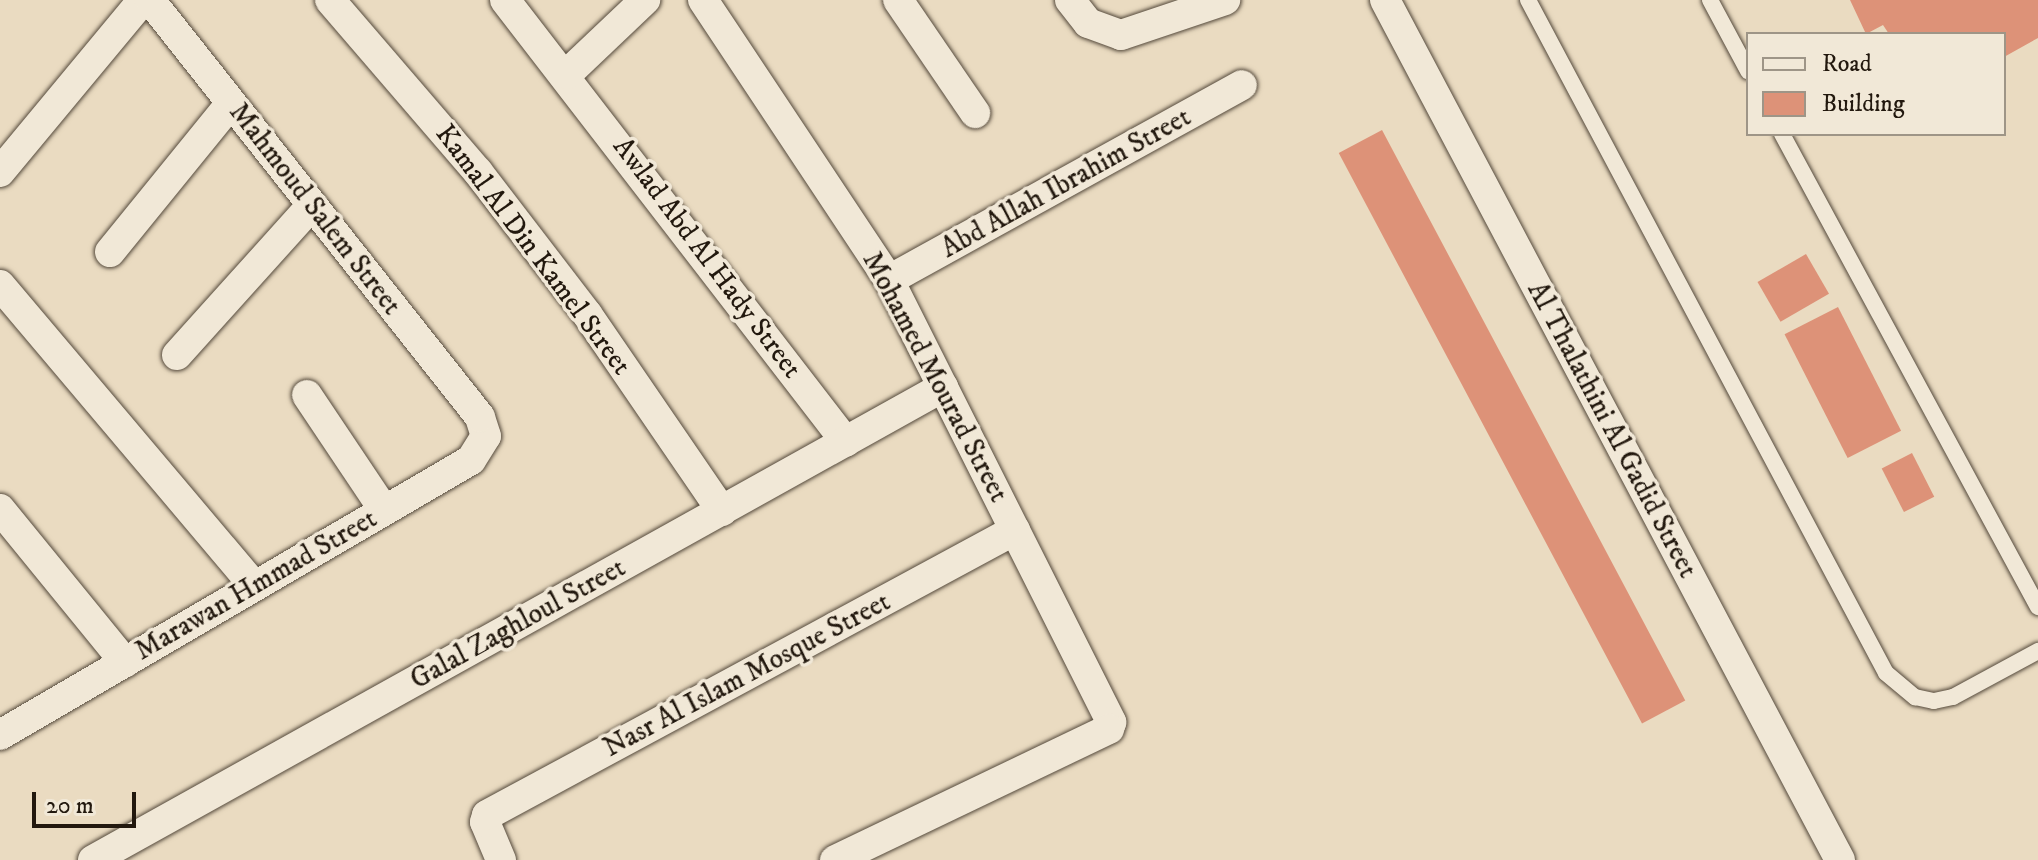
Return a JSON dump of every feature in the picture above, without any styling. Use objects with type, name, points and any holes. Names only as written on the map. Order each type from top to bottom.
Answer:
[{"type":"street","points":[[0,172],[143,0]]},
{"type":"street","name":"Mahmoud Salem Street","points":[[150,0],[480,417]]},
{"type":"street","name":"Kamal Al Din Kamel Street","points":[[330,0],[478,172],[551,266],[722,511]]},
{"type":"street","name":"Awlad Abd Al Hady Street","points":[[505,0],[567,74],[846,442]]},
{"type":"street","name":"Mohamed Mourad Street","points":[[703,0],[889,280],[1110,720],[1109,729],[835,860]]},
{"type":"street","points":[[898,0],[975,113]]},
{"type":"street","points":[[1070,0],[1088,23],[1121,35],[1223,0]]},
{"type":"street","name":"Al Thalathini Al Gadid Street","points":[[1385,0],[1840,860]]},
{"type":"street","points":[[567,74],[642,1]]},
{"type":"street","name":"Abd Allah Ibrahim Street","points":[[889,280],[1242,85]]},
{"type":"street","points":[[110,252],[231,103]]},
{"type":"street","points":[[177,355],[312,205]]},
{"type":"street","points":[[0,285],[254,586]]},
{"type":"street","name":"Galal Zaghloul Street","points":[[93,860],[943,387]]},
{"type":"street","points":[[307,395],[384,510]]},
{"type":"street","name":"Marawan Hmmad Street","points":[[0,735],[476,456],[486,436],[480,417]]},
{"type":"street","points":[[0,509],[125,662]]},
{"type":"street","name":"Nasr Al Islam Mosque Street","points":[[501,860],[485,824],[487,815],[1015,530]]},
{"type":"lane","points":[[1528,0],[1886,673],[1915,697],[1934,701],[1953,697],[2038,651]]},
{"type":"lane","points":[[1710,0],[1746,67]]},
{"type":"lane","points":[[1783,136],[2038,607]]},
{"type":"building","points":[[1850,0],[2038,0],[2038,38],[2006,56],[2006,32],[1888,32],[1883,25],[1865,32]]},
{"type":"building","points":[[1382,130],[1685,700],[1642,723],[1339,153]]},
{"type":"building","points":[[1806,254],[1829,294],[1781,322],[1758,282]]},
{"type":"building","points":[[1838,307],[1901,431],[1848,458],[1785,334]]},
{"type":"building","points":[[1912,453],[1934,497],[1904,512],[1882,468]]}]
